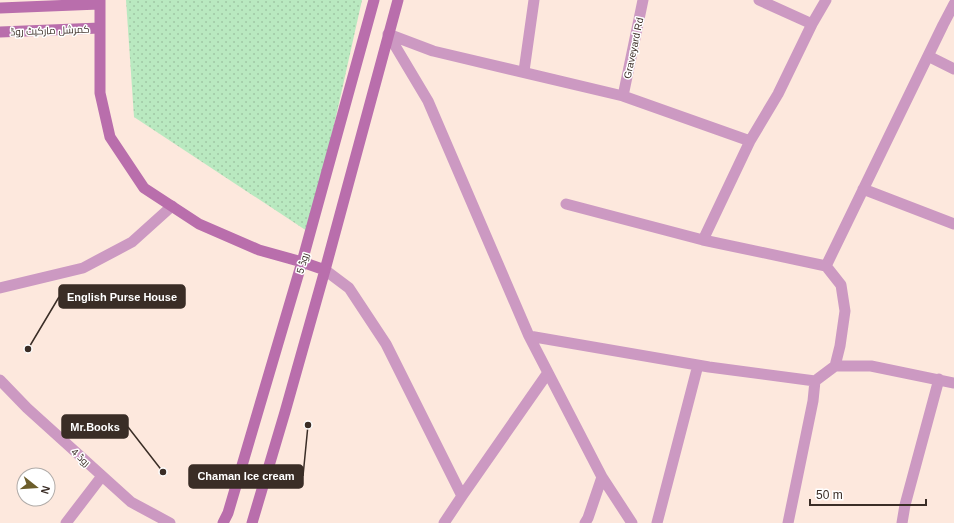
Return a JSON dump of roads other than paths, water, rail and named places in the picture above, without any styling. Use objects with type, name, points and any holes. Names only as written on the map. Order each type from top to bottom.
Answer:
[{"type":"main road","name":"روڈ 5","points":[[223,523],[228,513],[302,262],[374,0]]},
{"type":"main road","points":[[252,523],[325,270],[398,0]]},
{"type":"main road","points":[[0,8],[100,2],[100,94],[110,137],[144,188],[199,224],[260,250],[325,270]]},
{"type":"main road","name":"کمرشل مارکیٹ روڈ","points":[[0,32],[100,28]]},
{"type":"street","points":[[524,71],[534,0]]},
{"type":"street","name":"Graveyard Rd","points":[[624,96],[643,0]]},
{"type":"street","points":[[759,0],[812,24]]},
{"type":"street","points":[[703,240],[750,142],[778,94],[812,24],[826,0]]},
{"type":"street","points":[[826,266],[954,4]]},
{"type":"street","points":[[388,34],[433,51],[524,71],[624,96],[750,142]]},
{"type":"street","points":[[388,34],[428,101],[528,336],[602,477],[632,523]]},
{"type":"street","points":[[928,56],[954,70]]},
{"type":"street","points":[[863,189],[954,224]]},
{"type":"street","points":[[566,204],[703,240],[826,266],[841,286],[845,311],[840,346],[835,366]]},
{"type":"street","points":[[0,288],[83,268],[132,242],[172,206]]},
{"type":"street","points":[[325,270],[349,288],[386,344],[462,496]]},
{"type":"street","points":[[528,336],[698,366],[815,381],[835,366],[871,366],[954,383]]},
{"type":"street","points":[[657,523],[698,366]]},
{"type":"street","points":[[444,523],[548,374]]},
{"type":"street","points":[[902,523],[905,505],[939,379]]},
{"type":"street","name":"روڈ 4","points":[[0,380],[26,408],[131,502],[170,523]]},
{"type":"street","points":[[788,523],[813,401],[815,381]]},
{"type":"street","points":[[66,523],[102,476]]},
{"type":"street","points":[[585,523],[602,477]]},
{"type":"place","name":"English Purse House","points":[[28,349]]},
{"type":"place","name":"Chaman Ice cream","points":[[308,425]]},
{"type":"place","name":"Mr.Books","points":[[163,472]]}]
